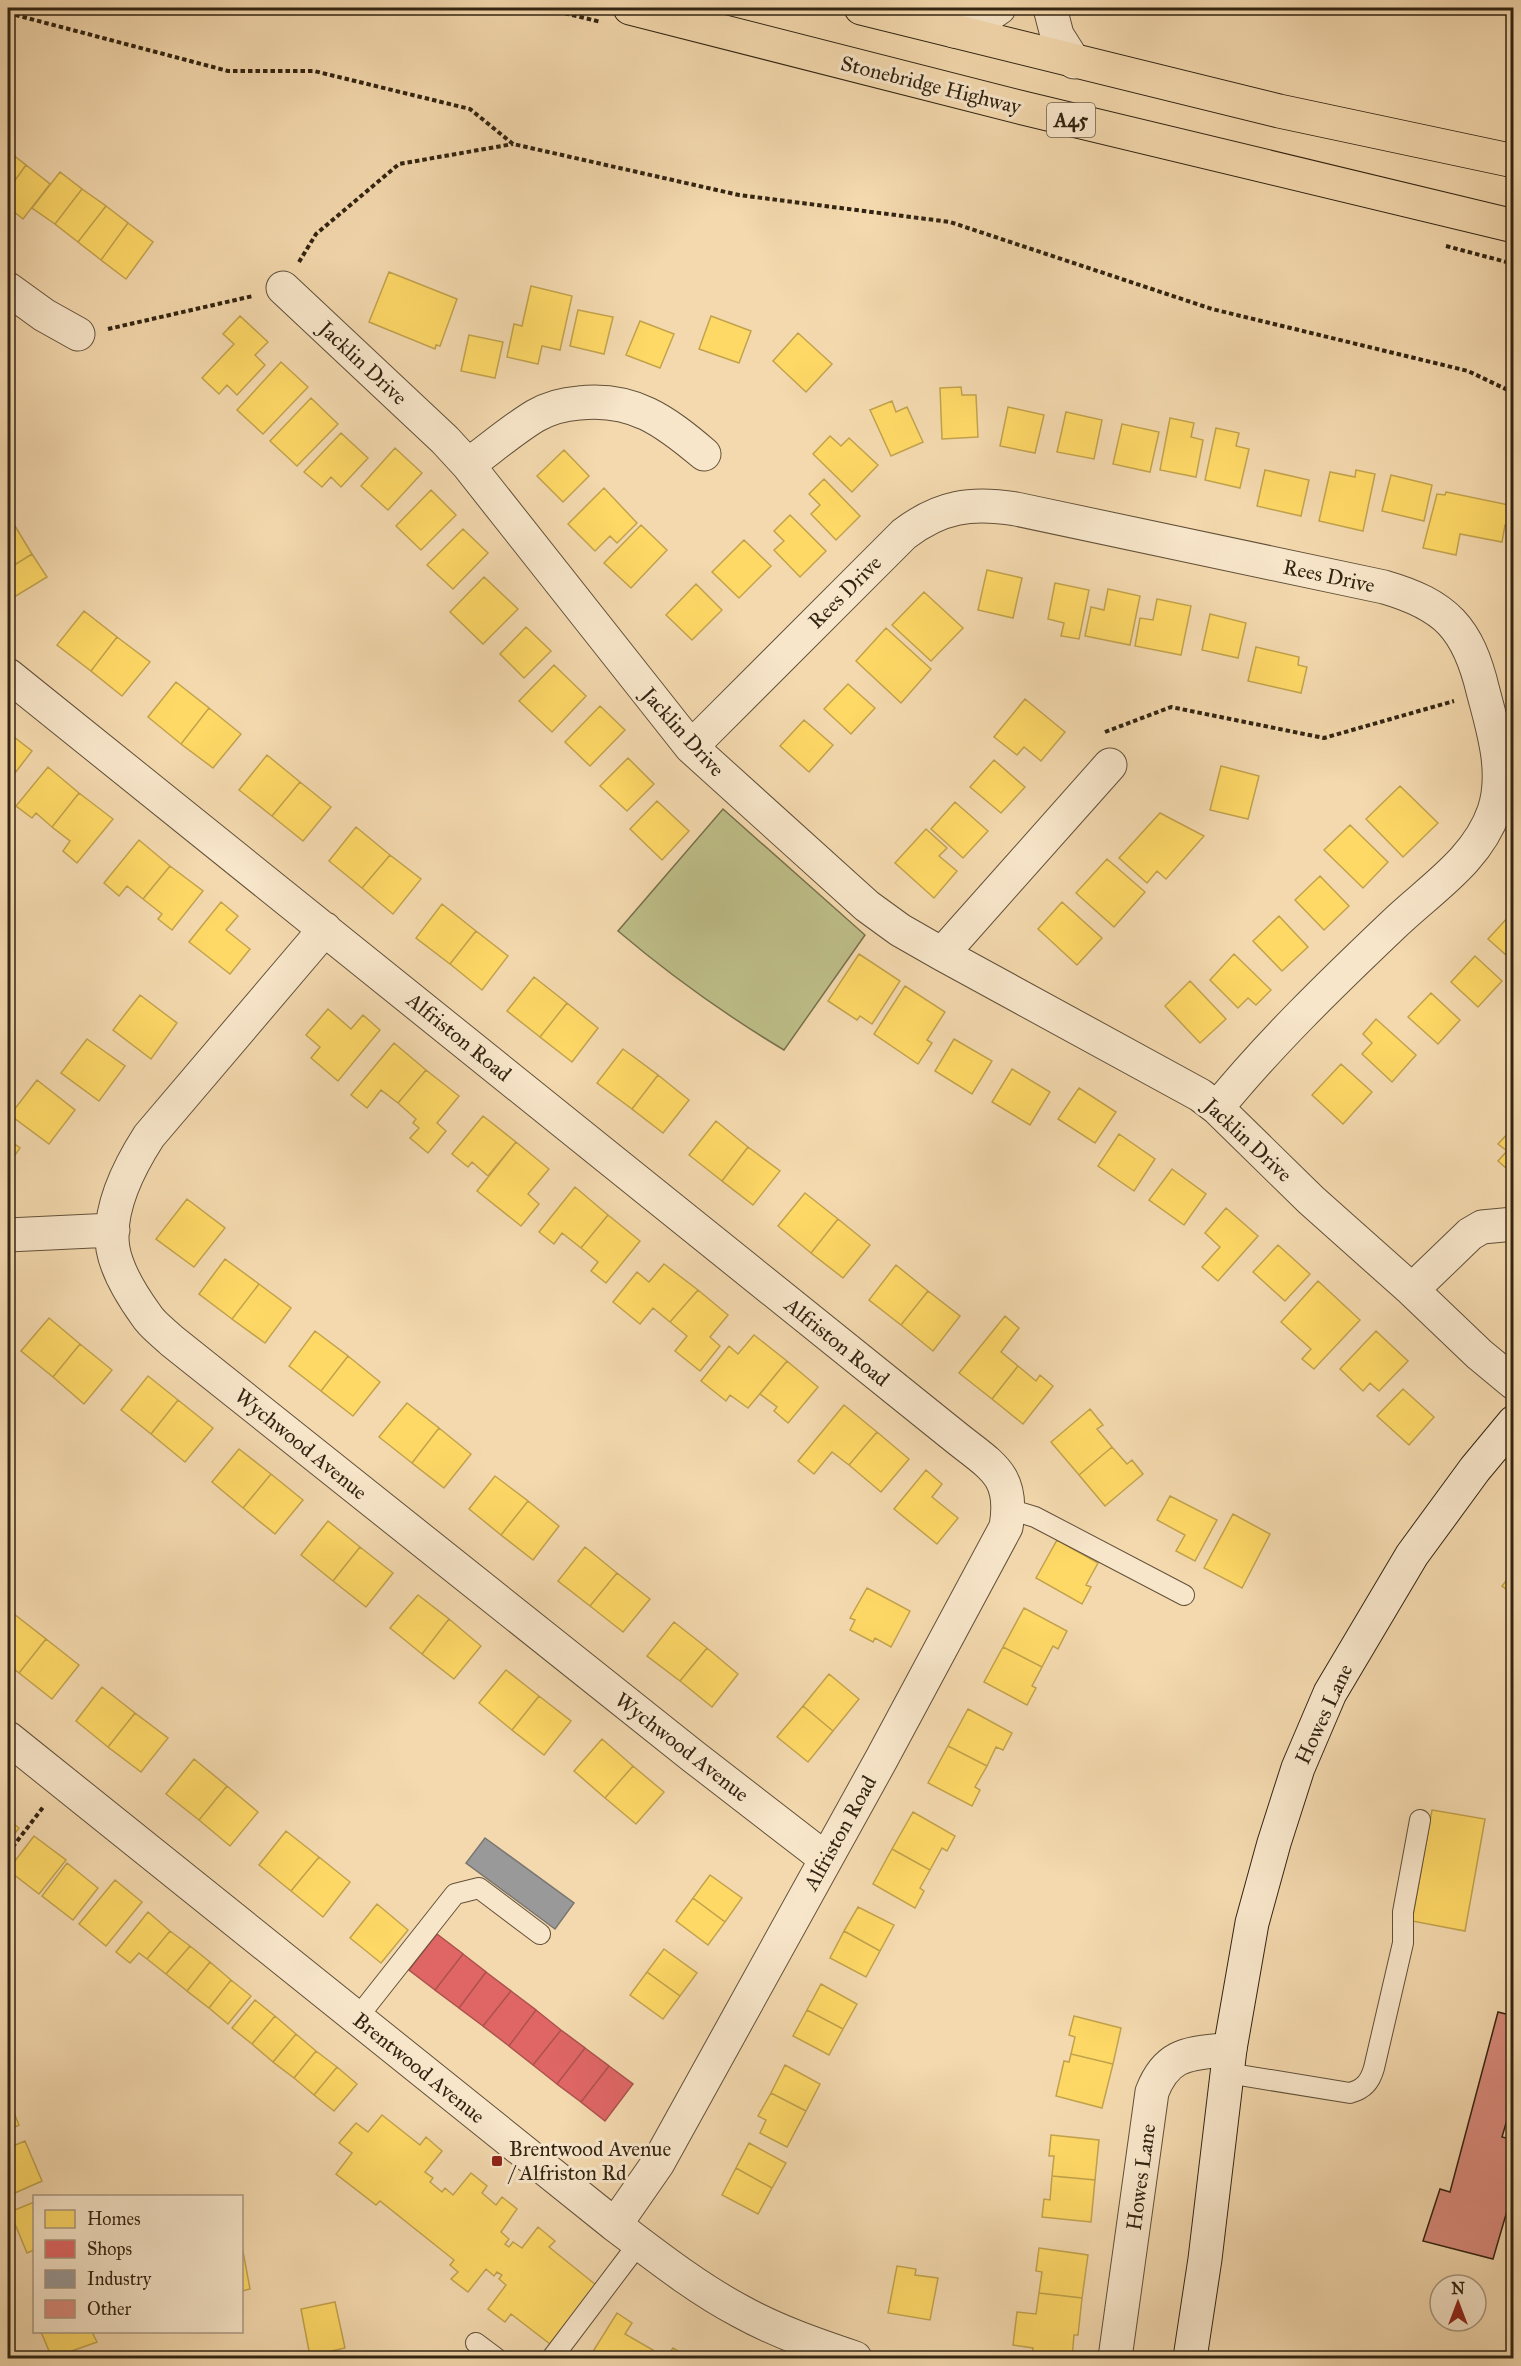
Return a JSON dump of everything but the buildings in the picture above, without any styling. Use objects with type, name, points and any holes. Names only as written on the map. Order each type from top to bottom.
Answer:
[{"type":"highway","name":"Stonebridge Highway","points":[[630,8],[1023,108],[1514,226]]},
{"type":"highway","points":[[861,8],[1279,111],[1514,161]]},
{"type":"street","points":[[954,31],[976,24],[999,8]]},
{"type":"street","points":[[1050,8],[1057,35],[1074,62]]},
{"type":"street","name":"Jacklin Drive","points":[[283,288],[445,440],[468,465],[691,747],[867,906],[900,930],[942,954],[1200,1095],[1217,1108],[1311,1200],[1413,1290],[1479,1354],[1514,1383]]},
{"type":"street","points":[[8,289],[44,315],[78,334]]},
{"type":"street","points":[[468,465],[535,416],[552,408],[588,402],[624,404],[642,411],[673,428],[704,454]]},
{"type":"street","name":"Rees Drive","points":[[691,747],[904,534],[936,513],[974,505],[1016,509],[1384,587],[1410,595],[1432,606],[1452,622],[1467,642],[1477,664],[1497,748],[1499,770],[1495,809],[1481,839],[1469,856],[1394,924],[1252,1066],[1217,1108]]},
{"type":"street","name":"Alfriston Road","points":[[8,675],[980,1457],[1002,1479],[1008,1494],[1009,1509],[1006,1527],[658,2163],[627,2234]]},
{"type":"street","points":[[942,954],[1110,765]]},
{"type":"street","name":"Wychwood Avenue","points":[[325,929],[149,1136],[136,1156],[118,1203],[113,1230],[113,1250],[124,1280],[146,1317],[172,1341],[676,1743],[826,1859]]},
{"type":"street","points":[[1413,1290],[1470,1234],[1482,1227],[1514,1224]]},
{"type":"street","points":[[8,1236],[113,1230]]},
{"type":"street","name":"Howes Lane","points":[[1190,2358],[1205,2259],[1228,2061],[1252,1923],[1298,1768],[1330,1694],[1412,1555],[1475,1469],[1514,1422]]},
{"type":"street","name":"Brentwood Avenue","points":[[8,1738],[677,2272],[740,2312],[817,2352],[855,2358]]},
{"type":"street","name":"Howes Lane","points":[[1115,2358],[1152,2092],[1159,2074],[1171,2061],[1193,2053],[1228,2061]]},
{"type":"lane","points":[[1009,1509],[1035,1517],[1184,1595]]},
{"type":"lane","points":[[1228,2061],[1350,2093],[1365,2086],[1372,2078],[1403,1943],[1402,1912],[1420,1820]]},
{"type":"lane","points":[[357,2018],[455,1894],[479,1888],[540,1934]]},
{"type":"lane","points":[[552,2358],[627,2234]]},
{"type":"lane","points":[[476,2343],[496,2358]]},
{"type":"path","points":[[8,13],[228,71],[314,71],[470,109],[513,144]]},
{"type":"path","points":[[78,334],[237,301],[283,288],[316,234],[399,164],[513,144],[739,195],[950,222],[1212,309],[1468,371],[1514,393]]},
{"type":"path","points":[[1110,765],[1102,733],[1171,707],[1324,738],[1484,693]]},
{"type":"path","points":[[8,1853],[63,1782]]},
{"type":"green space","points":[[723,809],[865,935],[784,1050],[698,994],[618,931]]},
{"type":"place","name":"Brentwood Avenue / Alfriston Rd","points":[[497,2161]]}]
